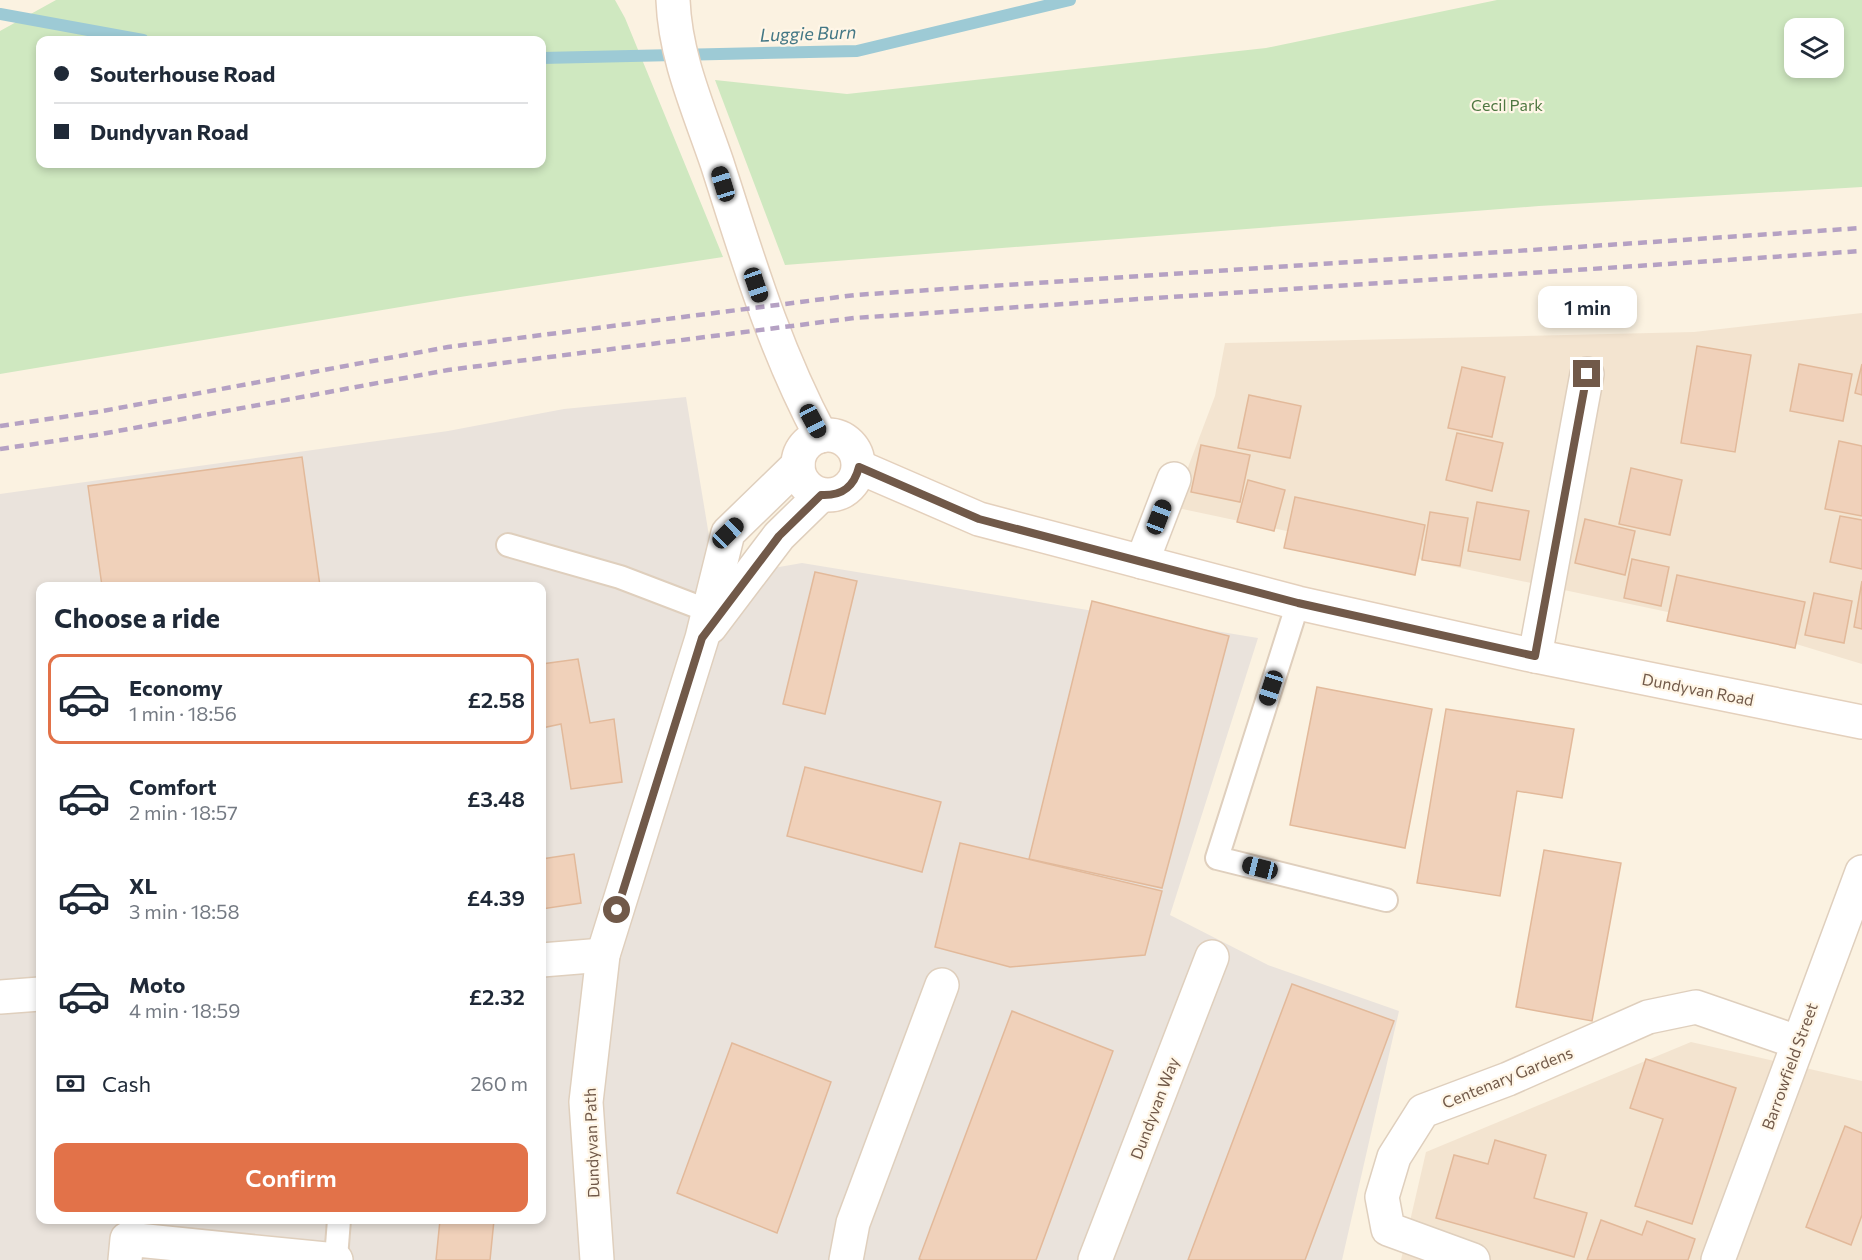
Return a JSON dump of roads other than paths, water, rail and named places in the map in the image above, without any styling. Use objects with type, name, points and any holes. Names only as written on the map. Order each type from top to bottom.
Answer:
[{"type":"street","points":[[674,6],[687,82],[775,341],[820,436]]},
{"type":"street","points":[[1535,656],[1587,374]]},
{"type":"street","points":[[705,625],[779,536],[821,495],[842,492],[856,477],[859,467],[853,448],[846,441],[831,435],[820,436],[809,442],[802,450],[798,465],[805,484],[821,495]]},
{"type":"street","name":"Dundyvan Path","points":[[597,1260],[586,1102],[603,955],[705,625],[728,533],[798,465]]},
{"type":"street","name":"Dundyvan Road","points":[[859,467],[979,519],[1298,603],[1535,656],[1862,722]]},
{"type":"street","points":[[1142,562],[1174,479]]},
{"type":"street","name":"Barrowfield Street","points":[[1718,1260],[1862,872]]},
{"type":"street","points":[[546,960],[603,955]]},
{"type":"street","name":"Dundyvan Way","points":[[1095,1260],[1212,957]]},
{"type":"street","points":[[846,1260],[853,1223],[942,985]]},
{"type":"street","points":[[0,997],[36,994]]},
{"type":"street","name":"Centenary Gardens","points":[[1473,1260],[1388,1230],[1382,1197],[1394,1157],[1423,1111],[1508,1079],[1648,1017],[1696,1008],[1797,1042]]},
{"type":"street","points":[[127,1240],[336,1259]]},
{"type":"lane","points":[[508,545],[620,577],[705,625]]},
{"type":"lane","points":[[1298,603],[1217,858],[1386,900]]},
{"type":"lane","points":[[336,1259],[339,1224]]},
{"type":"waterway","name":"Luggie Burn","points":[[546,58],[857,51],[1070,0]]},
{"type":"waterway","name":"Luggie Burn","points":[[0,14],[121,36]]},
{"type":"railway","points":[[0,426],[97,412],[448,347],[855,295],[1862,228]]},
{"type":"railway","points":[[0,449],[96,435],[448,370],[854,318],[1862,251]]},
{"type":"park label","name":"Cecil Park","points":[[1507,104]]}]
